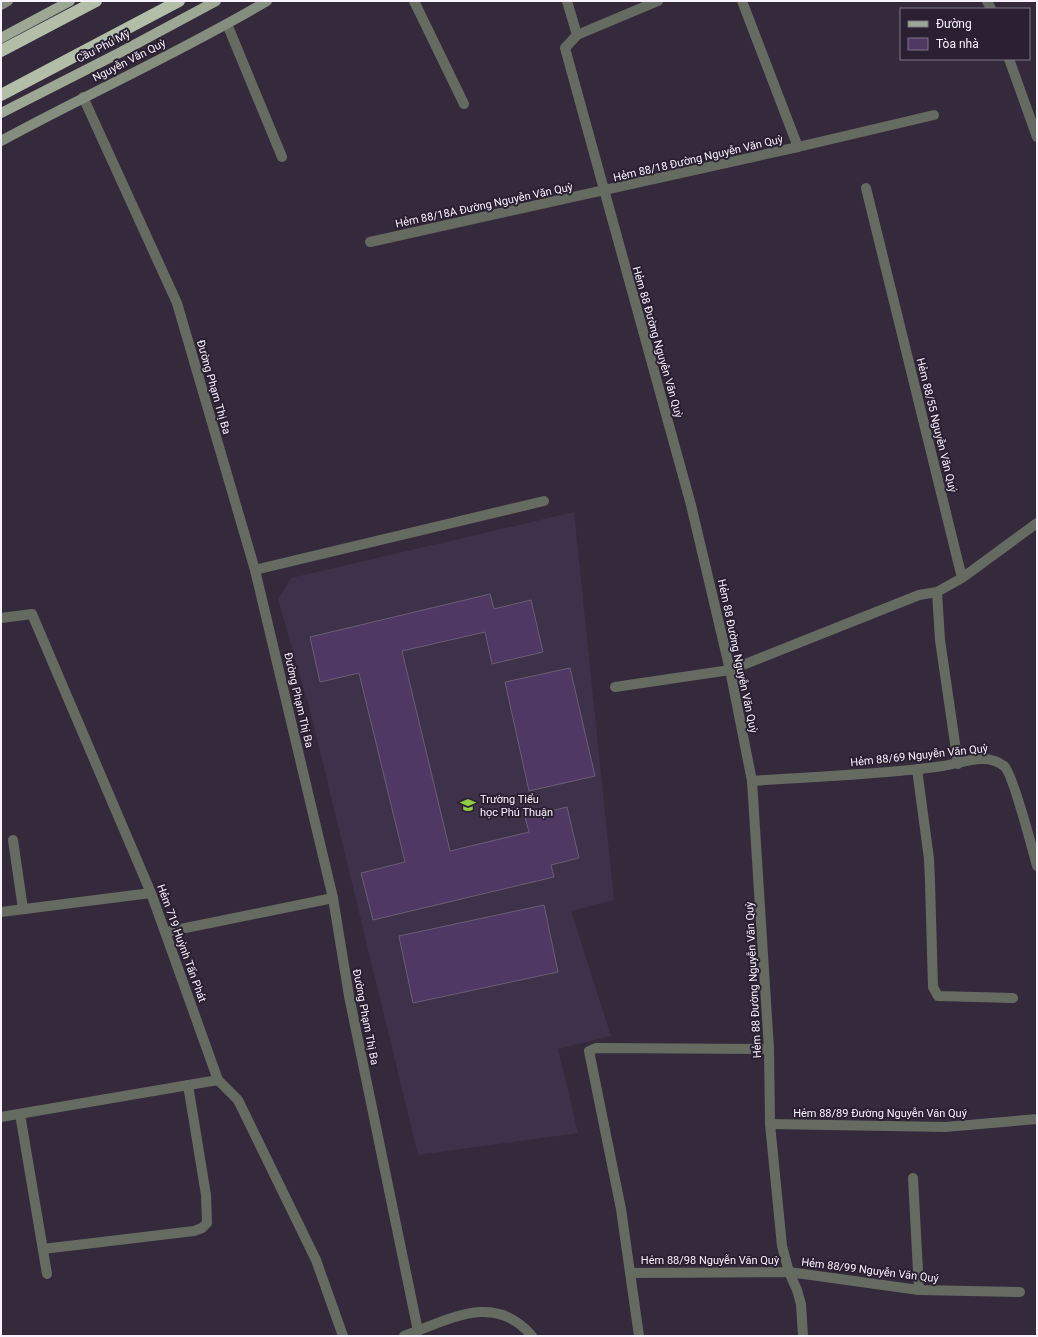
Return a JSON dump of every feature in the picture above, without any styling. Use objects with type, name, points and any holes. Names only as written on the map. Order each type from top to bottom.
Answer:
[{"type":"highway","points":[[1,51],[96,1]]},
{"type":"highway","name":"Cầu Phú Mỹ","points":[[1,95],[179,1]]},
{"type":"main road","points":[[1,38],[70,1]]},
{"type":"main road","name":"Cầu Phú Mỹ","points":[[1,113],[121,52],[216,1]]},
{"type":"street","points":[[1,5],[8,1]]},
{"type":"street","name":"Nguyễn Văn Quỳ","points":[[1,141],[83,97],[228,24],[267,1]]},
{"type":"street","points":[[414,1],[464,104]]},
{"type":"street","points":[[567,1],[576,35],[658,1]]},
{"type":"street","points":[[742,1],[798,147]]},
{"type":"street","points":[[228,24],[282,157]]},
{"type":"street","name":"Hẻm 88 Đường Nguyễn Văn Quỳ","points":[[576,35],[565,48],[603,191],[691,505],[730,670],[752,781],[769,1049],[770,1124],[782,1246],[789,1272],[801,1304],[803,1336]]},
{"type":"street","points":[[1009,60],[1037,137]]},
{"type":"street","name":"Đường Phạm Thị Ba","points":[[83,97],[177,303],[255,570],[333,898],[349,996],[418,1331]]},
{"type":"street","name":"Hẻm 88/18 Đường Nguyễn Văn Quỳ","points":[[603,191],[934,115]]},
{"type":"street","name":"Hẻm 88/55 Nguyễn Văn Quý","points":[[866,188],[962,578]]},
{"type":"street","name":"Hẻm 88/18A Đường Nguyễn Văn Quỳ","points":[[370,242],[603,191]]},
{"type":"street","points":[[255,570],[544,501]]},
{"type":"street","points":[[615,687],[730,670],[919,595],[937,592],[962,578],[1037,523]]},
{"type":"street","points":[[937,592],[941,648],[958,764]]},
{"type":"street","name":"Hẻm 719 Huỳnh Tấn Phát","points":[[1,618],[32,614],[152,892],[218,1080]]},
{"type":"street","name":"Hẻm 88/69 Nguyễn Văn Quỳ","points":[[752,781],[917,769],[958,764],[977,759],[993,759],[1006,767],[1015,791],[1037,866]]},
{"type":"street","points":[[917,769],[930,859],[933,987],[938,996],[1013,998]]},
{"type":"street","points":[[13,840],[23,909]]},
{"type":"street","points":[[1,912],[152,892]]},
{"type":"street","points":[[166,932],[333,898]]},
{"type":"street","points":[[639,1336],[622,1209],[589,1051],[596,1048],[769,1049]]},
{"type":"street","points":[[1,1117],[218,1080],[238,1100],[316,1260],[343,1336]]},
{"type":"street","points":[[43,1249],[194,1231],[202,1228],[207,1223],[206,1195],[188,1085]]},
{"type":"street","points":[[20,1114],[47,1274]]},
{"type":"street","name":"Hẻm 88/89 Đường Nguyễn Văn Quý","points":[[770,1124],[945,1127],[1037,1119]]},
{"type":"street","points":[[913,1178],[919,1290]]},
{"type":"street","name":"Hẻm 88/98 Nguyễn Văn Quỳ","points":[[630,1273],[789,1272]]},
{"type":"street","name":"Hẻm 88/99 Nguyễn Văn Quý","points":[[789,1272],[919,1290],[1020,1292]]},
{"type":"street","points":[[404,1336],[457,1315],[478,1311],[503,1314],[526,1328],[532,1336]]},
{"type":"shaded area","name":"Trường Tiểu học Phú Thuận","points":[[574,512],[614,900],[571,911],[611,1036],[558,1049],[578,1133],[418,1155],[310,710],[278,599],[291,578]]},
{"type":"building","points":[[490,594],[494,609],[531,600],[543,652],[492,664],[485,632],[402,651],[450,851],[529,832],[525,817],[567,807],[579,858],[551,865],[554,877],[373,920],[361,873],[405,862],[359,673],[320,682],[310,637]]},
{"type":"building","points":[[570,668],[595,776],[529,791],[505,682]]},
{"type":"building","points":[[544,905],[558,972],[413,1003],[399,936]]},
{"type":"place","name":"Trường Tiểu học Phú Thuận","points":[[468,805]]}]
